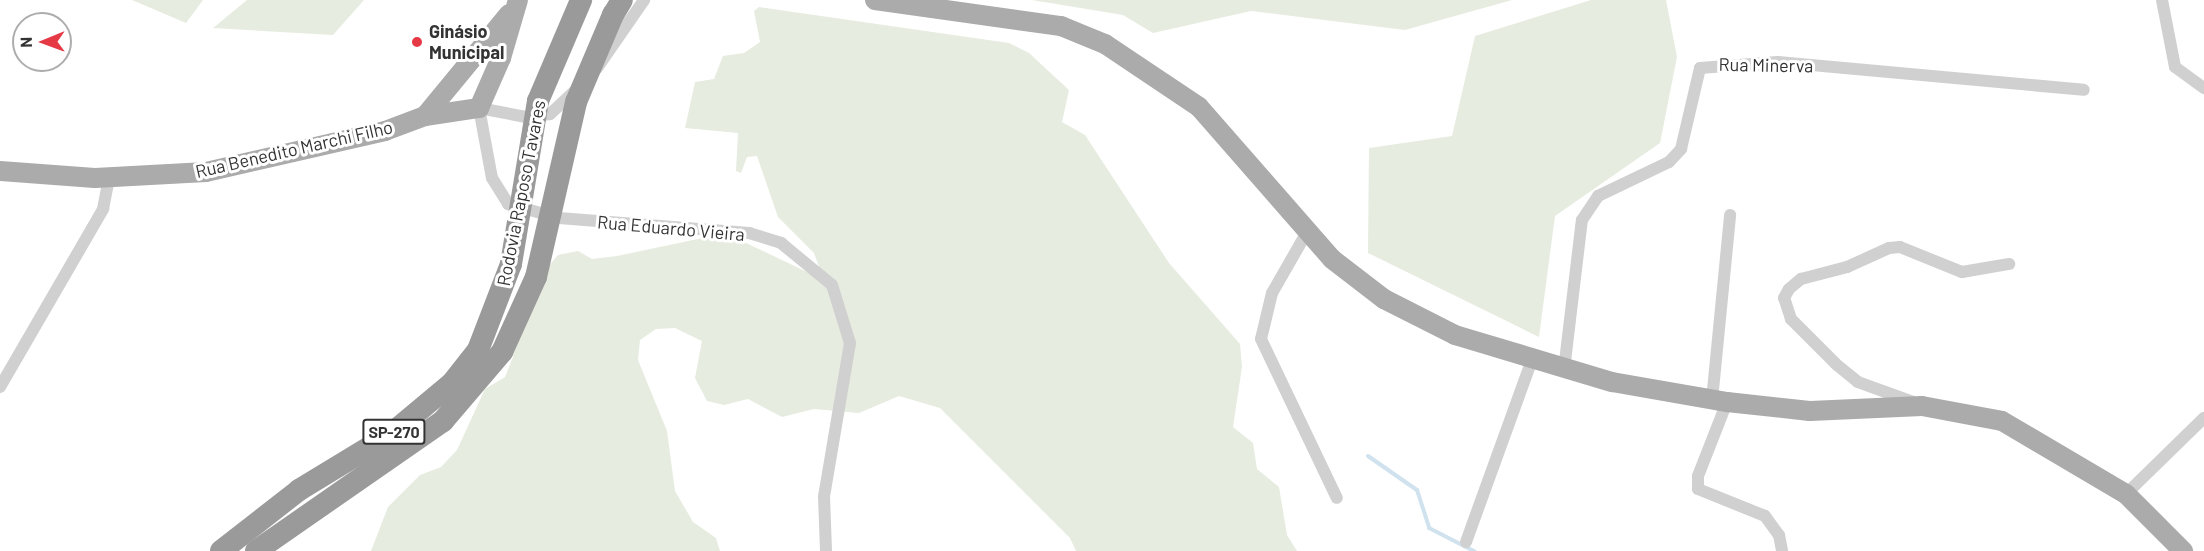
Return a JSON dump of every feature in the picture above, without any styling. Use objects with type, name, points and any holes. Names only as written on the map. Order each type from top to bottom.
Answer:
[{"type":"highway","name":"Rodovia Raposo Tavares","points":[[256,551],[443,421],[502,352],[536,277],[576,102],[622,0]]},
{"type":"highway","name":"Rodovia Raposo Tavares","points":[[221,551],[299,490],[430,404],[478,350],[511,264],[538,101],[579,3]]},
{"type":"main road","points":[[875,0],[1061,26],[1105,44],[1199,107],[1307,232],[1384,299],[1455,335],[1564,370],[1719,401],[1810,411],[1922,406],[2002,421],[2126,494],[2183,551]]},
{"type":"main road","points":[[479,108],[501,58],[517,3]]},
{"type":"main road","points":[[425,116],[482,50],[517,3]]},
{"type":"main road","name":"Rua Benedito Marchi Filho","points":[[0,171],[109,177],[206,172],[385,131],[425,116],[479,108]]},
{"type":"street","points":[[479,108],[526,117],[550,114],[611,51],[644,0]]},
{"type":"street","points":[[2162,0],[2169,54],[2191,82],[2204,88]]},
{"type":"street","name":"Rua Minerva","points":[[1564,370],[1582,220],[1598,196],[1669,162],[1681,149],[1700,68],[1778,62],[2084,90]]},
{"type":"street","points":[[2191,82],[2204,79]]},
{"type":"street","name":"Rua Eduardo Vieira","points":[[479,108],[492,178],[508,204],[559,218],[749,233],[781,243],[832,285],[850,343],[824,496],[826,551]]},
{"type":"street","points":[[0,387],[103,209],[109,177]]},
{"type":"street","points":[[1730,215],[1719,401],[1698,476],[1698,489],[1765,516],[1782,549]]},
{"type":"street","points":[[1307,232],[1272,293],[1261,339],[1337,498]]},
{"type":"street","points":[[1922,406],[1858,382],[1836,364],[1791,319],[1784,298],[1789,289],[1801,279],[1847,267],[1889,248],[1900,247],[1962,272],[2009,264]]},
{"type":"street","points":[[1466,542],[1532,360]]},
{"type":"street","points":[[2126,494],[2204,418]]},
{"type":"shaded area","points":[[132,0],[203,0],[186,23]]},
{"type":"shaded area","points":[[247,0],[364,0],[333,35],[213,28]]},
{"type":"shaded area","points":[[1032,0],[1512,0],[1405,30],[1251,11],[1153,33],[1123,15]]},
{"type":"shaded area","points":[[1591,0],[1666,0],[1677,57],[1660,143],[1555,216],[1539,337],[1368,253],[1369,148],[1452,136],[1475,36]]},
{"type":"shaded area","points":[[759,7],[1009,43],[1029,53],[1069,90],[1062,122],[1085,135],[1169,263],[1240,344],[1242,367],[1233,427],[1253,443],[1257,469],[1279,487],[1287,535],[1297,551],[1076,551],[1070,538],[940,408],[899,396],[859,413],[814,409],[782,417],[748,399],[724,405],[707,401],[695,378],[702,341],[675,328],[656,329],[640,340],[638,360],[667,431],[675,491],[693,522],[716,538],[720,551],[371,551],[388,507],[420,475],[441,467],[457,450],[485,389],[505,377],[513,357],[513,308],[558,255],[578,251],[592,259],[617,256],[712,236],[744,242],[824,280],[814,253],[778,217],[757,156],[747,157],[741,173],[736,171],[738,133],[685,128],[695,82],[714,79],[723,56],[744,53],[760,42],[754,11]]},
{"type":"waterway","points":[[1368,456],[1417,490],[1429,528],[1474,551]]},
{"type":"place","name":"Ginásio Municipal","points":[[417,42]]}]
